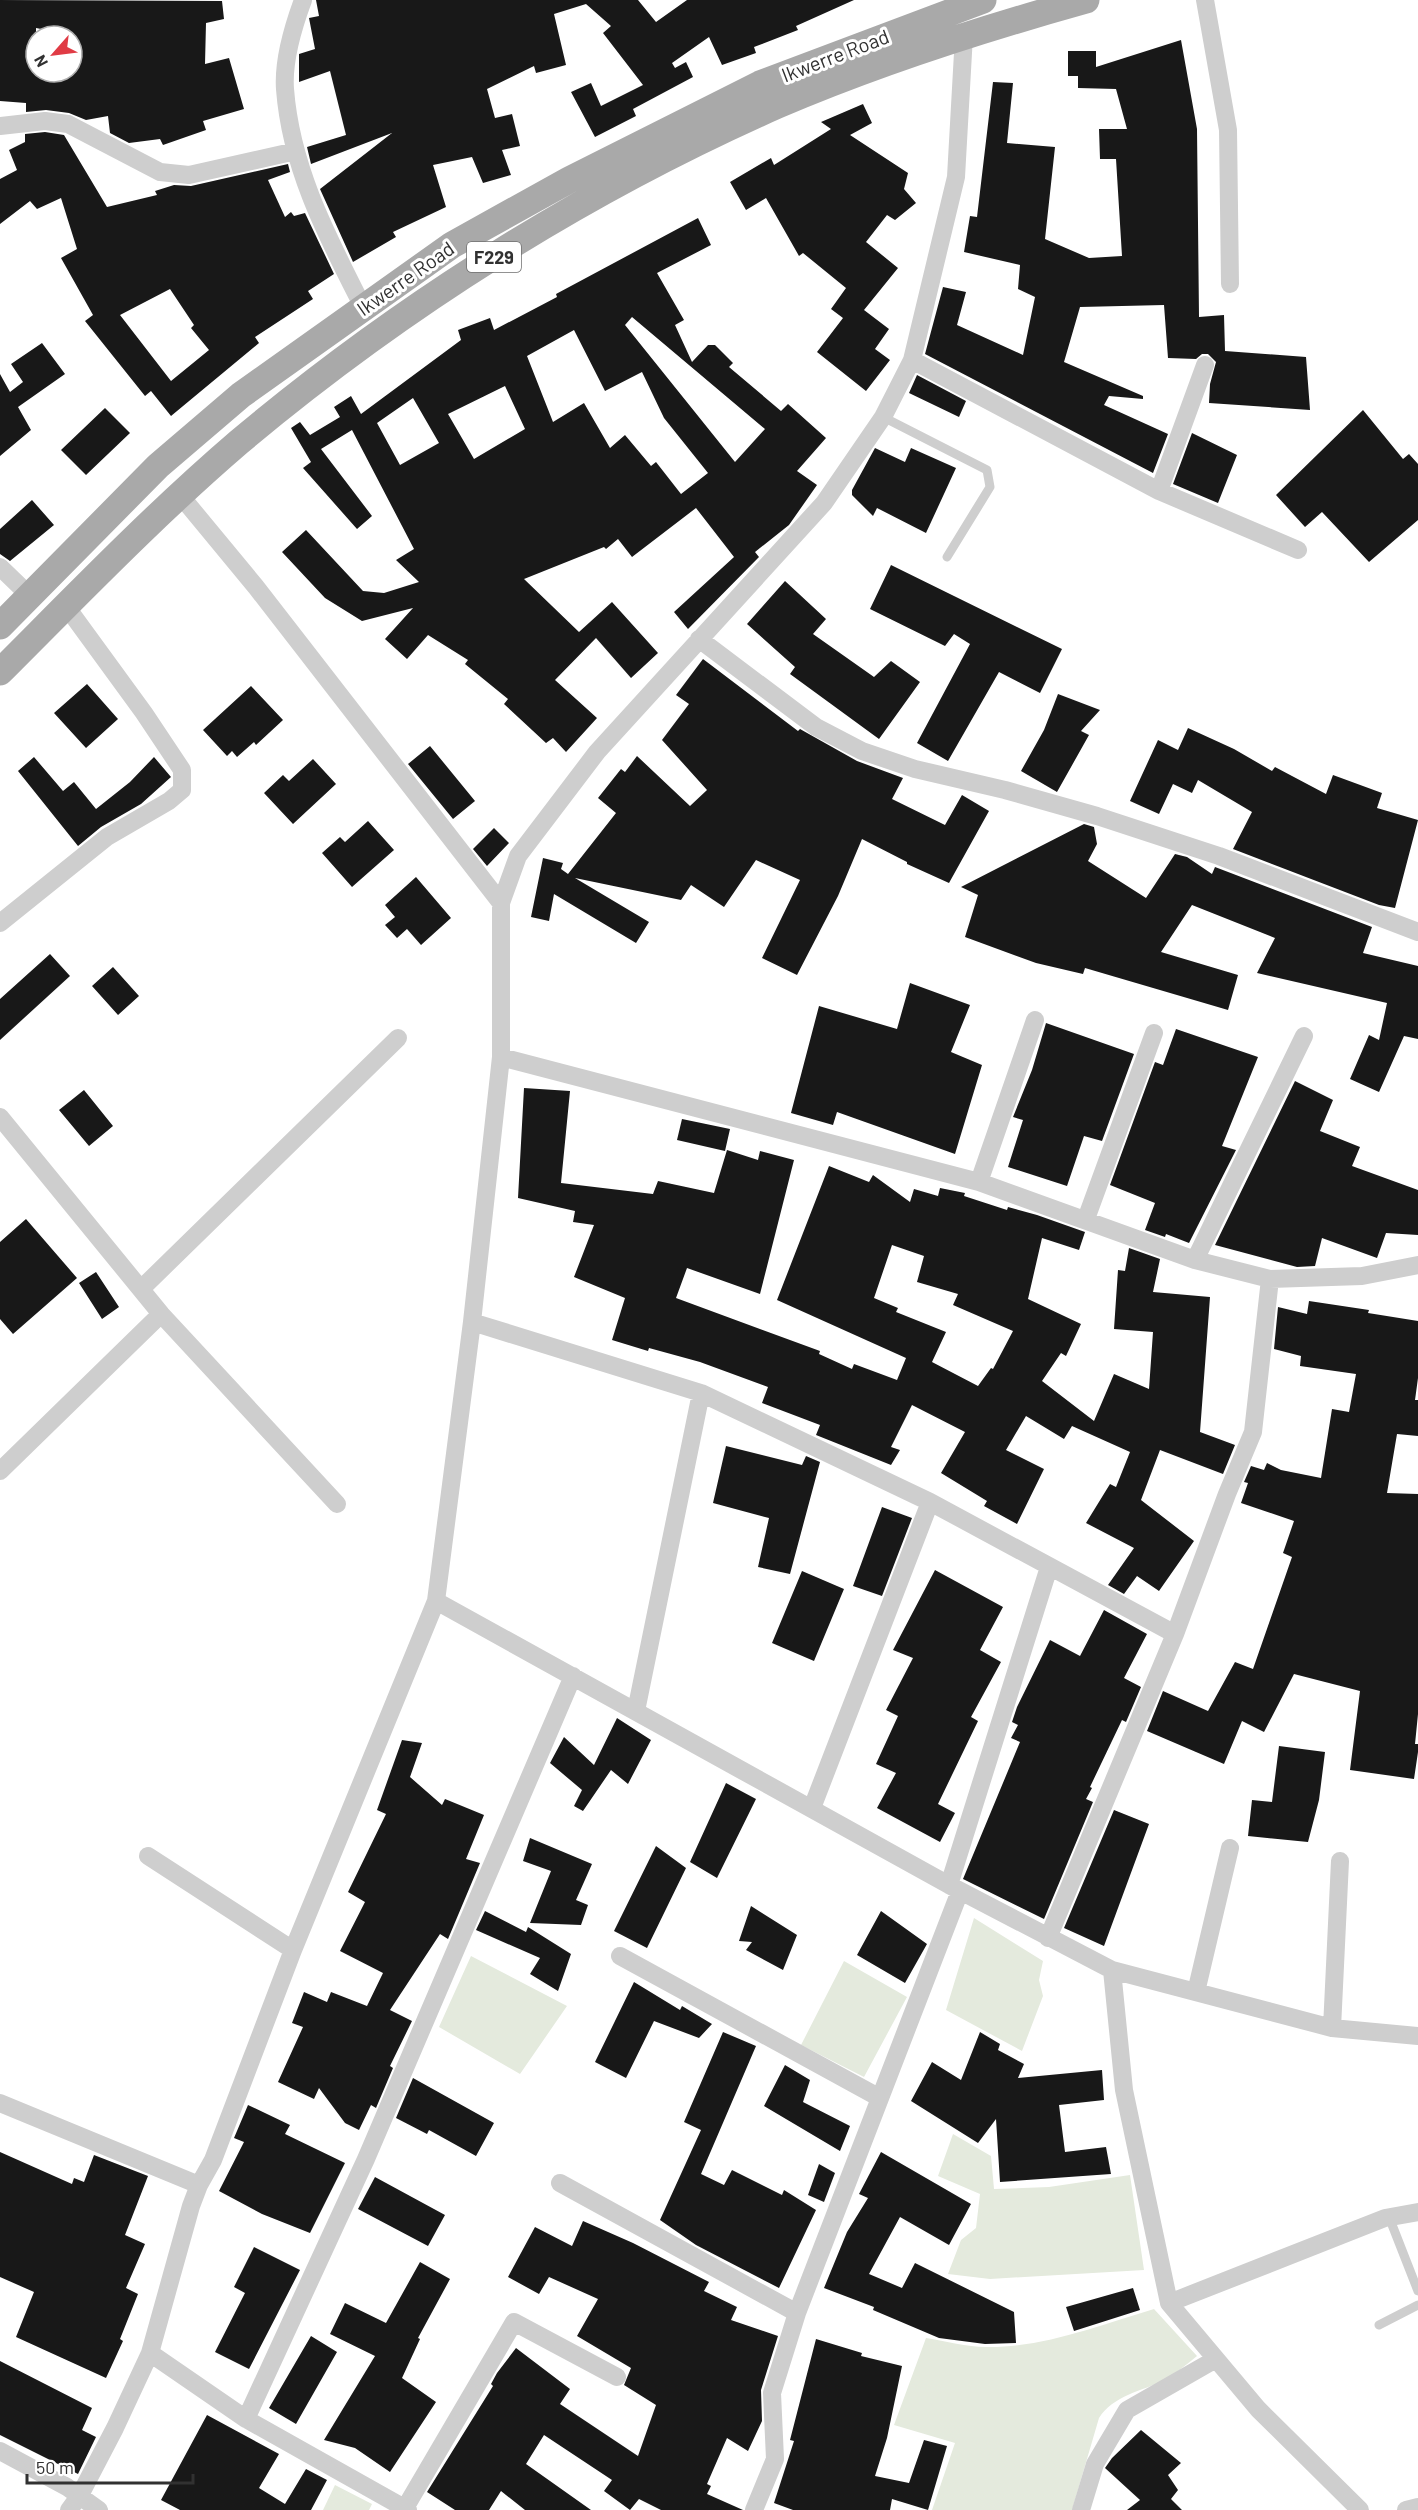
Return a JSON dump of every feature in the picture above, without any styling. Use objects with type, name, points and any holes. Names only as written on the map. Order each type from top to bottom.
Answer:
[{"type":"main road","name":"F229","points":[[0,672],[134,536],[241,441],[407,314],[588,200],[683,150],[778,105],[964,35],[1086,0]]},
{"type":"main road","name":"Ikwerre Road","points":[[0,626],[158,466],[241,395],[452,245],[698,113],[820,59],[972,1]]},
{"type":"street","points":[[303,0],[288,54],[285,88],[296,151],[319,220],[363,307]]},
{"type":"street","points":[[1205,0],[1228,130],[1230,284]]},
{"type":"street","points":[[75,2503],[150,2352],[199,2185],[213,2160],[292,1950],[436,1601],[472,1323],[501,1057],[501,903],[518,856],[597,752],[824,504],[883,417],[912,360],[956,177],[964,35]]},
{"type":"street","points":[[0,126],[45,121],[69,124],[160,172],[189,175],[296,151]]},
{"type":"street","points":[[912,360],[1159,491],[1298,549]]},
{"type":"street","points":[[1159,491],[1204,365]]},
{"type":"street","points":[[180,495],[256,587],[501,903]]},
{"type":"street","points":[[0,567],[30,596]]},
{"type":"street","points":[[0,923],[107,837],[169,801],[182,790],[182,771],[144,713],[66,606]]},
{"type":"street","points":[[699,639],[816,727],[862,751],[915,769],[1005,790],[1152,834],[1219,856],[1389,923],[1418,932]]},
{"type":"street","points":[[979,1182],[1035,1020]]},
{"type":"street","points":[[1086,1219],[1154,1033]]},
{"type":"street","points":[[1195,1260],[1304,1036]]},
{"type":"street","points":[[141,1289],[399,1038]]},
{"type":"street","points":[[501,1057],[979,1182],[1195,1260],[1270,1279],[1362,1276],[1418,1265]]},
{"type":"street","points":[[0,1117],[161,1314],[337,1504]]},
{"type":"street","points":[[1048,1938],[1175,1634],[1227,1494],[1253,1432],[1270,1279]]},
{"type":"street","points":[[0,1472],[161,1314]]},
{"type":"street","points":[[472,1323],[702,1393],[930,1502],[1175,1634]]},
{"type":"street","points":[[636,1711],[702,1393]]},
{"type":"street","points":[[812,1808],[930,1502]]},
{"type":"street","points":[[754,2510],[775,2459],[772,2393],[797,2313],[880,2098],[954,1888],[1049,1567]]},
{"type":"street","points":[[436,1601],[954,1888],[1112,1970],[1332,2028],[1418,2036]]},
{"type":"street","points":[[246,2420],[366,2159],[573,1676]]},
{"type":"street","points":[[1196,1992],[1230,1848]]},
{"type":"street","points":[[148,1856],[292,1950]]},
{"type":"street","points":[[1332,2028],[1340,1861]]},
{"type":"street","points":[[620,1956],[880,2098]]},
{"type":"street","points":[[1112,1970],[1124,2090],[1169,2303],[1258,2409],[1360,2510]]},
{"type":"street","points":[[0,2103],[199,2185]]},
{"type":"street","points":[[560,2183],[797,2313]]},
{"type":"street","points":[[1169,2303],[1389,2217],[1418,2212]]},
{"type":"street","points":[[150,2352],[246,2420],[406,2509],[513,2322],[616,2377]]},
{"type":"street","points":[[1081,2510],[1095,2464],[1127,2409],[1216,2359]]},
{"type":"street","points":[[0,2451],[75,2503],[99,2510]]},
{"type":"street","points":[[1406,2510],[1418,2507]]},
{"type":"lane","points":[[883,417],[987,470],[990,487],[947,557]]},
{"type":"lane","points":[[1389,2217],[1418,2291]]},
{"type":"lane","points":[[1378,2325],[1418,2305]]},
{"type":"shaded area","points":[[974,1918],[1043,1961],[1039,1980],[1043,1996],[1022,2051],[946,2010]]},
{"type":"shaded area","points":[[471,1956],[567,2006],[520,2074],[439,2027]]},
{"type":"shaded area","points":[[844,1961],[907,1997],[864,2077],[801,2045]]},
{"type":"shaded area","points":[[953,2134],[991,2156],[994,2189],[1049,2187],[1130,2175],[1144,2270],[990,2279],[948,2274],[961,2240],[976,2228],[980,2194],[938,2176]]},
{"type":"shaded area","points":[[1154,2309],[1197,2356],[1163,2381],[1112,2404],[1099,2418],[1072,2510],[932,2510],[955,2443],[894,2425],[926,2338],[979,2347],[1029,2344],[1050,2340]]},
{"type":"shaded area","points":[[335,2485],[372,2504],[369,2510],[323,2510]]},
{"type":"building","points":[[0,0],[222,1],[224,19],[206,23],[205,64],[229,58],[244,109],[203,121],[206,130],[163,145],[160,139],[129,143],[110,133],[108,116],[86,120],[69,113],[46,110],[26,112],[26,103],[0,101]]},
{"type":"building","points":[[316,0],[638,0],[656,22],[687,0],[854,0],[796,26],[798,30],[754,47],[756,53],[722,65],[709,37],[672,63],[675,68],[686,62],[693,77],[633,109],[636,116],[595,137],[571,92],[591,83],[601,106],[643,85],[603,33],[611,26],[586,4],[554,14],[566,65],[536,73],[534,66],[487,89],[495,118],[512,114],[520,146],[502,150],[511,175],[483,183],[472,157],[433,165],[446,207],[393,232],[396,237],[353,262],[320,189],[392,133],[311,164],[307,147],[346,135],[330,71],[299,82],[299,54],[315,49],[309,18],[319,16]]},
{"type":"building","points":[[1181,40],[1197,129],[1199,317],[1224,315],[1225,351],[1306,357],[1310,410],[1209,403],[1210,384],[1216,362],[1208,354],[1202,354],[1196,359],[1168,358],[1164,305],[1080,307],[1064,362],[1143,396],[1143,399],[1109,396],[1104,405],[1168,434],[1153,473],[925,354],[943,287],[966,292],[957,325],[1023,355],[1035,297],[1018,289],[1020,265],[964,252],[970,216],[977,217],[993,82],[1013,83],[1007,143],[1055,147],[1045,239],[1089,258],[1122,256],[1116,159],[1100,159],[1099,129],[1127,129],[1116,89],[1078,88],[1078,76],[1068,76],[1068,51],[1096,51],[1096,67]]},
{"type":"building","points":[[863,104],[872,123],[850,135],[908,173],[904,189],[916,203],[895,220],[887,215],[866,242],[898,268],[864,310],[889,329],[875,349],[890,360],[866,391],[817,352],[843,318],[831,309],[846,288],[803,253],[799,256],[766,198],[746,210],[730,182],[771,158],[774,165],[831,129],[821,122]]},
{"type":"building","points":[[45,132],[64,135],[107,207],[157,195],[155,191],[174,185],[191,186],[288,164],[290,172],[268,180],[285,217],[291,212],[294,216],[305,213],[334,274],[308,291],[313,299],[255,337],[259,343],[171,416],[151,391],[145,396],[85,321],[93,315],[61,258],[77,249],[61,198],[37,209],[30,201],[0,224],[0,179],[17,170],[9,150],[25,142],[25,134]],"holes":[[[170,289],[194,325],[191,328],[209,350],[171,381],[120,315]]]},
{"type":"building","points":[[698,218],[711,245],[657,273],[684,320],[675,325],[692,362],[708,345],[715,345],[733,363],[729,367],[781,411],[788,404],[826,438],[797,471],[817,485],[789,525],[755,552],[759,557],[688,629],[674,612],[734,557],[696,508],[632,557],[618,539],[606,549],[604,547],[524,579],[579,632],[612,602],[658,653],[631,678],[596,638],[555,680],[597,718],[566,752],[553,738],[546,743],[504,704],[508,699],[465,664],[468,660],[428,635],[407,659],[385,639],[413,608],[362,621],[325,598],[282,552],[306,530],[363,591],[384,593],[419,582],[396,560],[414,549],[352,430],[321,449],[372,516],[357,529],[303,468],[311,462],[291,428],[300,422],[310,435],[340,417],[334,407],[351,396],[361,414],[461,340],[458,330],[490,318],[494,330],[557,297],[556,294]],"holes":[[[632,317],[765,429],[735,462],[625,325]],[[574,330],[605,391],[642,372],[664,418],[708,473],[681,494],[656,462],[651,466],[625,435],[610,448],[584,403],[553,422],[527,356]],[[505,386],[525,429],[474,459],[448,414]],[[413,398],[439,443],[400,465],[377,423]]]},
{"type":"building","points":[[42,343],[65,374],[18,407],[31,430],[0,456],[0,374],[10,392],[23,382],[11,364]]},
{"type":"building","points":[[917,375],[966,401],[959,417],[909,393]]},
{"type":"building","points":[[105,408],[130,433],[86,475],[61,450]]},
{"type":"building","points":[[1363,410],[1403,459],[1409,454],[1418,464],[1418,520],[1369,562],[1322,512],[1305,527],[1276,495]]},
{"type":"building","points":[[1192,433],[1237,455],[1218,503],[1173,484]]},
{"type":"building","points":[[875,448],[905,462],[911,448],[956,468],[926,533],[877,508],[873,516],[852,495],[852,490]]},
{"type":"building","points":[[32,500],[54,525],[10,561],[0,554],[0,529]]},
{"type":"building","points":[[891,565],[1062,649],[1040,693],[999,672],[948,761],[917,743],[970,644],[954,634],[945,646],[870,609]]},
{"type":"building","points":[[785,581],[826,619],[813,634],[874,677],[891,661],[920,682],[879,739],[790,674],[795,667],[747,624]]},
{"type":"building","points":[[703,659],[798,731],[800,729],[857,761],[903,778],[892,799],[945,825],[962,795],[989,811],[949,883],[907,864],[862,839],[838,896],[797,975],[762,958],[800,880],[756,860],[724,907],[691,885],[681,900],[575,878],[649,922],[636,943],[554,894],[549,921],[531,917],[543,858],[563,863],[561,869],[568,874],[616,813],[598,798],[621,769],[625,772],[637,756],[690,806],[707,790],[662,740],[689,704],[676,695]]},
{"type":"building","points":[[87,684],[118,719],[86,748],[54,713]]},
{"type":"building","points":[[251,686],[283,720],[256,745],[254,742],[237,757],[232,751],[227,756],[203,730]]},
{"type":"building","points":[[1058,694],[1100,710],[1081,731],[1089,735],[1057,792],[1021,771],[1044,730]]},
{"type":"building","points":[[1188,728],[1234,749],[1272,771],[1275,767],[1326,794],[1333,775],[1382,793],[1377,808],[1418,820],[1395,908],[1379,905],[1233,849],[1252,812],[1198,780],[1192,793],[1173,784],[1159,814],[1130,801],[1158,740],[1178,750]]},
{"type":"building","points":[[430,746],[475,801],[453,819],[408,764]]},
{"type":"building","points":[[34,757],[63,791],[74,782],[96,809],[130,782],[154,757],[171,777],[141,804],[101,827],[78,846],[18,771]]},
{"type":"building","points":[[313,759],[336,784],[293,824],[264,793],[283,775],[289,781]]},
{"type":"building","points":[[368,821],[394,850],[352,887],[322,853],[340,837],[345,842]]},
{"type":"building","points":[[1084,824],[1094,827],[1097,844],[1088,861],[1146,898],[1175,854],[1187,857],[1212,874],[1215,867],[1372,927],[1363,953],[1418,966],[1418,1039],[1404,1036],[1379,1092],[1350,1079],[1369,1035],[1379,1040],[1387,1003],[1257,973],[1275,938],[1192,905],[1161,952],[1238,975],[1228,1010],[1085,968],[1083,974],[1036,963],[965,937],[978,895],[961,887]]},
{"type":"building","points":[[494,828],[509,843],[487,866],[473,849]]},
{"type":"building","points":[[416,877],[451,918],[421,945],[407,929],[397,938],[385,925],[395,917],[385,905]]},
{"type":"building","points":[[50,954],[70,976],[0,1040],[0,999]]},
{"type":"building","points":[[113,967],[139,996],[118,1015],[92,986]]},
{"type":"building","points":[[910,983],[970,1005],[951,1052],[982,1065],[955,1154],[837,1112],[833,1125],[791,1113],[819,1006],[897,1029]]},
{"type":"building","points":[[1046,1023],[1134,1054],[1102,1141],[1084,1136],[1067,1186],[1008,1167],[1023,1120],[1013,1117],[1032,1070]]},
{"type":"building","points":[[1176,1029],[1258,1057],[1222,1146],[1236,1150],[1189,1243],[1166,1234],[1165,1237],[1145,1230],[1155,1203],[1110,1185],[1155,1062],[1163,1065]]},
{"type":"building","points":[[1295,1081],[1333,1100],[1320,1131],[1360,1147],[1352,1166],[1418,1190],[1418,1235],[1386,1233],[1377,1258],[1322,1238],[1315,1266],[1297,1267],[1215,1245]]},
{"type":"building","points":[[524,1088],[570,1091],[561,1183],[653,1194],[658,1181],[714,1193],[727,1150],[758,1160],[760,1151],[794,1160],[760,1294],[687,1268],[676,1298],[820,1351],[819,1354],[852,1369],[854,1364],[897,1380],[906,1358],[777,1300],[829,1166],[869,1182],[873,1175],[910,1202],[914,1189],[938,1196],[940,1188],[965,1193],[964,1196],[1007,1210],[1008,1207],[1037,1215],[1085,1232],[1079,1250],[1042,1238],[1028,1299],[1081,1324],[1066,1356],[1061,1353],[1042,1381],[1094,1421],[1114,1374],[1149,1389],[1153,1332],[1114,1329],[1118,1270],[1125,1271],[1129,1248],[1160,1259],[1153,1292],[1210,1297],[1200,1432],[1235,1445],[1223,1474],[1160,1450],[1141,1500],[1194,1541],[1159,1591],[1137,1576],[1124,1594],[1108,1585],[1134,1548],[1086,1523],[1110,1484],[1116,1487],[1130,1452],[1072,1426],[1064,1439],[1026,1416],[1006,1450],[1044,1469],[1017,1524],[984,1506],[987,1501],[941,1473],[965,1432],[912,1405],[891,1447],[900,1450],[891,1465],[816,1435],[820,1425],[762,1403],[768,1387],[700,1362],[649,1348],[648,1351],[612,1340],[625,1298],[574,1277],[594,1225],[573,1222],[575,1211],[518,1198]],"holes":[[[892,1245],[924,1256],[917,1282],[958,1294],[953,1305],[1013,1331],[993,1369],[991,1368],[978,1386],[932,1362],[946,1332],[896,1312],[898,1308],[874,1298]]]},
{"type":"building","points":[[84,1090],[113,1126],[89,1146],[59,1110]]},
{"type":"building","points":[[682,1119],[730,1129],[725,1151],[677,1140]]},
{"type":"building","points":[[26,1219],[77,1278],[13,1334],[0,1319],[0,1242]]},
{"type":"building","points":[[96,1272],[119,1307],[102,1319],[79,1283]]},
{"type":"building","points":[[1309,1301],[1369,1310],[1368,1313],[1418,1321],[1418,1378],[1415,1400],[1418,1400],[1418,1436],[1397,1434],[1387,1493],[1418,1494],[1418,1714],[1415,1744],[1418,1744],[1418,1752],[1414,1779],[1350,1770],[1360,1691],[1294,1674],[1264,1732],[1242,1721],[1224,1764],[1147,1731],[1163,1691],[1208,1711],[1235,1662],[1253,1669],[1292,1557],[1283,1553],[1294,1521],[1241,1503],[1248,1483],[1244,1482],[1251,1466],[1264,1470],[1267,1463],[1281,1470],[1321,1478],[1332,1409],[1349,1412],[1356,1374],[1300,1366],[1301,1356],[1274,1349],[1278,1307],[1307,1314]]},
{"type":"building","points":[[726,1446],[802,1465],[806,1456],[820,1462],[790,1574],[758,1567],[769,1518],[713,1503]]},
{"type":"building","points":[[882,1507],[912,1518],[882,1596],[853,1586]]},
{"type":"building","points":[[935,1570],[1003,1607],[980,1650],[1001,1662],[971,1717],[978,1721],[938,1804],[955,1813],[940,1842],[877,1808],[896,1773],[876,1764],[898,1716],[886,1710],[913,1658],[893,1650]]},
{"type":"building","points":[[802,1571],[844,1589],[814,1661],[772,1643]]},
{"type":"building","points":[[1104,1610],[1147,1634],[1124,1678],[1141,1687],[1126,1722],[1122,1720],[1090,1787],[1092,1788],[1086,1799],[1093,1802],[1044,1919],[963,1879],[1020,1742],[1011,1738],[1018,1725],[1012,1722],[1017,1707],[1050,1640],[1080,1656]]},
{"type":"building","points":[[617,1718],[651,1740],[628,1784],[611,1770],[583,1811],[574,1806],[582,1790],[550,1763],[564,1737],[594,1765]]},
{"type":"building","points":[[402,1740],[422,1743],[410,1777],[442,1805],[445,1799],[484,1815],[466,1859],[480,1863],[448,1939],[440,1934],[390,2010],[412,2021],[390,2066],[393,2068],[376,2108],[371,2105],[359,2130],[345,2123],[319,2088],[314,2099],[278,2082],[303,2027],[292,2023],[304,1992],[327,2002],[331,1992],[367,2006],[383,1973],[340,1951],[365,1902],[348,1892],[386,1814],[377,1810]]},
{"type":"building","points":[[1279,1746],[1325,1752],[1319,1800],[1308,1842],[1248,1836],[1252,1800],[1272,1802]]},
{"type":"building","points":[[726,1783],[756,1799],[717,1878],[690,1862]]},
{"type":"building","points":[[1114,1810],[1149,1824],[1104,1946],[1064,1928]]},
{"type":"building","points":[[530,1838],[592,1864],[576,1900],[588,1905],[581,1925],[530,1923],[551,1871],[523,1861]]},
{"type":"building","points":[[656,1846],[686,1868],[647,1948],[614,1931]]},
{"type":"building","points":[[751,1906],[797,1935],[783,1970],[746,1950],[752,1942],[739,1941]]},
{"type":"building","points":[[485,1911],[526,1932],[528,1927],[571,1954],[558,1991],[530,1974],[540,1958],[476,1930]]},
{"type":"building","points":[[881,1911],[927,1944],[905,1983],[857,1955]]},
{"type":"building","points":[[634,1982],[680,2010],[682,2006],[712,2024],[699,2038],[654,2021],[626,2078],[595,2062]]},
{"type":"building","points":[[723,2032],[756,2046],[701,2174],[724,2185],[732,2170],[782,2195],[784,2190],[816,2210],[779,2288],[696,2245],[660,2220],[701,2130],[684,2122]]},
{"type":"building","points":[[980,2032],[1000,2044],[998,2050],[1024,2064],[1018,2078],[1102,2070],[1104,2100],[1059,2105],[1065,2152],[1106,2147],[1111,2174],[1000,2182],[996,2119],[978,2143],[911,2101],[932,2062],[961,2080]]},
{"type":"building","points":[[785,2065],[810,2080],[803,2102],[850,2126],[840,2151],[764,2106]]},
{"type":"building","points":[[413,2078],[494,2123],[476,2156],[429,2130],[427,2134],[396,2118]]},
{"type":"building","points":[[248,2105],[290,2125],[285,2134],[345,2163],[310,2233],[262,2214],[219,2191],[244,2142],[234,2138]]},
{"type":"building","points":[[0,2152],[72,2184],[74,2178],[84,2182],[94,2155],[148,2176],[125,2235],[145,2244],[126,2288],[138,2294],[120,2339],[123,2341],[106,2378],[16,2337],[34,2292],[0,2277]]},
{"type":"building","points":[[881,2152],[971,2204],[949,2245],[900,2217],[869,2274],[902,2288],[915,2263],[1014,2312],[1016,2343],[985,2344],[939,2338],[873,2310],[874,2307],[824,2288],[847,2232],[868,2198],[859,2194]]},
{"type":"building","points":[[819,2164],[835,2173],[824,2202],[808,2195]]},
{"type":"building","points":[[375,2177],[445,2215],[428,2246],[358,2209]]},
{"type":"building","points":[[583,2221],[633,2243],[709,2282],[704,2291],[737,2307],[731,2320],[778,2336],[761,2390],[762,2421],[748,2451],[727,2438],[707,2484],[711,2486],[707,2494],[743,2510],[661,2510],[639,2499],[630,2510],[604,2491],[612,2480],[544,2435],[526,2464],[591,2510],[525,2510],[501,2491],[489,2510],[455,2510],[427,2492],[493,2386],[491,2384],[497,2373],[516,2348],[570,2389],[560,2404],[638,2456],[656,2405],[624,2385],[631,2368],[577,2336],[598,2299],[549,2277],[539,2294],[508,2277],[535,2227],[572,2246]]},
{"type":"building","points":[[254,2247],[300,2270],[249,2369],[215,2352],[245,2293],[234,2287]]},
{"type":"building","points":[[420,2262],[450,2279],[418,2338],[420,2339],[402,2378],[436,2402],[390,2472],[355,2448],[324,2440],[375,2356],[330,2334],[345,2303],[386,2323]]},
{"type":"building","points":[[1133,2288],[1140,2310],[1074,2331],[1066,2307]]},
{"type":"building","points":[[311,2336],[337,2352],[296,2424],[269,2408]]},
{"type":"building","points":[[816,2339],[862,2353],[861,2356],[902,2366],[887,2438],[875,2476],[909,2483],[924,2440],[947,2446],[928,2510],[892,2499],[890,2510],[793,2510],[774,2503],[794,2441],[790,2440]]},
{"type":"building","points":[[0,2361],[92,2408],[82,2430],[96,2437],[78,2474],[0,2435]]},
{"type":"building","points":[[207,2415],[279,2454],[259,2488],[285,2504],[306,2469],[327,2480],[311,2510],[180,2510],[161,2500]]},
{"type":"building","points":[[1141,2430],[1181,2463],[1168,2475],[1178,2490],[1171,2499],[1182,2510],[1127,2510],[1140,2500],[1105,2468]]}]
